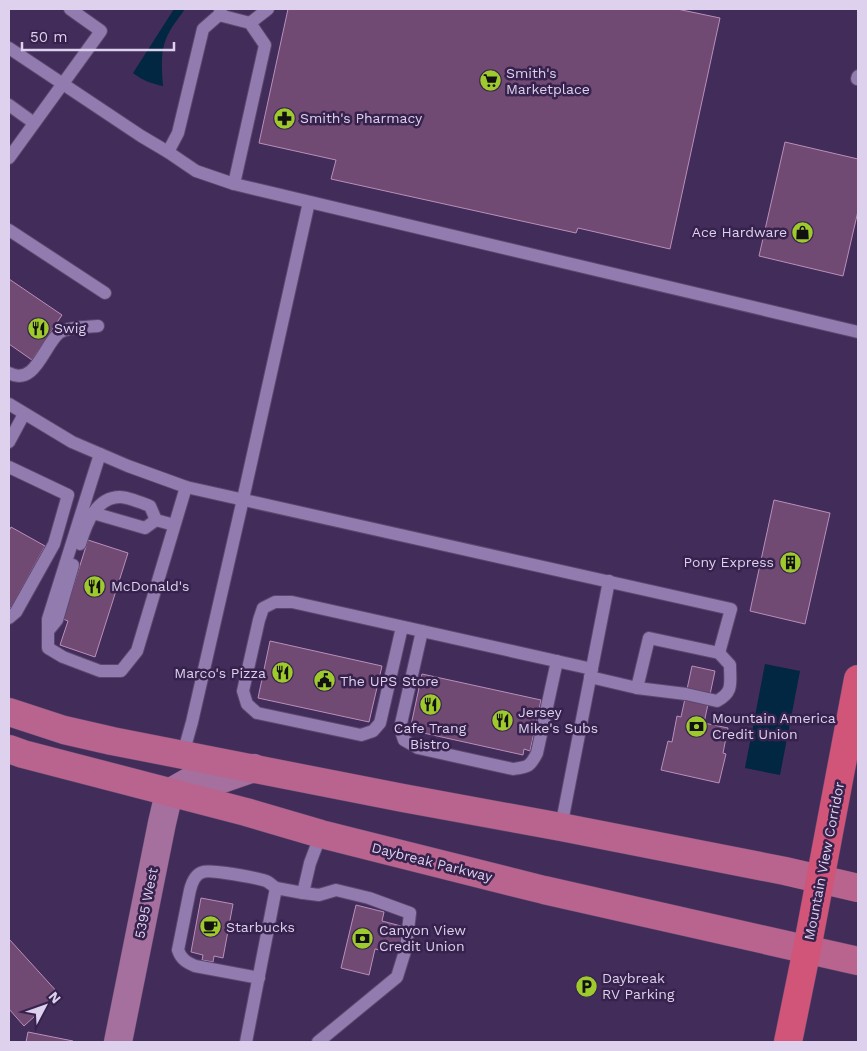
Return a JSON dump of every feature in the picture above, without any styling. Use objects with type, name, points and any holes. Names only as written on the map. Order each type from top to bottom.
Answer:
[{"type":"highway","name":"Mountain View Corridor","points":[[788,1042],[858,679]]},
{"type":"main road","points":[[9,712],[64,730],[112,741],[821,878],[858,888]]},
{"type":"main road","points":[[16,752],[47,746],[107,762],[154,768],[166,766],[183,754]]},
{"type":"main road","name":"Daybreak Parkway","points":[[16,752],[246,812],[321,834],[544,890],[858,961]]},
{"type":"street","points":[[169,793],[200,776],[222,779],[254,768]]},
{"type":"street","name":"5395 West","points":[[118,1042],[169,793]]},
{"type":"lane","points":[[9,158],[101,31],[70,9]]},
{"type":"lane","points":[[250,23],[268,9]]},
{"type":"lane","points":[[168,152],[178,132],[203,29],[220,12],[250,23],[265,45],[234,184]]},
{"type":"lane","points":[[9,48],[196,171],[234,184],[858,332]]},
{"type":"lane","points":[[9,105],[34,123]]},
{"type":"lane","points":[[183,754],[243,499],[309,202]]},
{"type":"lane","points":[[9,230],[105,293]]},
{"type":"lane","points":[[9,373],[15,376],[26,374],[33,369],[60,332],[69,329],[98,326]]},
{"type":"lane","points":[[9,404],[72,442],[186,487],[731,609],[719,652]]},
{"type":"lane","points":[[9,442],[24,414]]},
{"type":"lane","points":[[100,454],[48,619],[48,648],[63,657],[100,671],[121,671],[137,651],[186,487]]},
{"type":"lane","points":[[9,467],[68,495],[54,544],[16,612],[9,618]]},
{"type":"lane","points":[[48,630],[57,620],[81,539],[92,513],[106,500],[121,496],[150,506],[156,520]]},
{"type":"lane","points":[[92,513],[145,528],[156,520]]},
{"type":"lane","points":[[156,520],[174,525]]},
{"type":"lane","points":[[562,827],[609,581]]},
{"type":"lane","points":[[402,627],[380,723],[373,731],[361,735],[257,713],[247,704],[243,691],[259,620],[263,608],[275,602],[292,602],[557,661],[637,688],[686,694],[717,701],[730,691],[730,665],[719,652],[649,638],[637,688]]},
{"type":"lane","points":[[422,631],[400,728],[404,740],[418,748],[513,769],[526,767],[532,763],[537,753],[557,661]]},
{"type":"lane","points":[[303,893],[310,863],[321,834]]},
{"type":"lane","points":[[258,978],[195,966],[186,962],[180,956],[178,950],[192,881],[204,871],[216,871],[267,881],[276,888],[303,893],[319,895],[336,890],[369,898],[410,913],[406,948],[397,977],[318,1042]]},
{"type":"lane","points":[[248,1042],[258,978],[276,888]]},
{"type":"water","points":[[174,9],[185,9],[170,31],[164,44],[162,62],[163,86],[140,78],[133,73]]},
{"type":"water","points":[[765,664],[800,671],[780,775],[745,768]]},
{"type":"building","name":"Smith's Marketplace","points":[[288,9],[677,9],[720,18],[670,249],[578,228],[576,233],[331,179],[336,160],[259,143]]},
{"type":"building","points":[[785,142],[858,159],[858,211],[843,276],[759,256]]},
{"type":"building","points":[[9,279],[62,315],[32,360],[9,344]]},
{"type":"building","name":"Pony Express","points":[[774,500],[830,513],[805,624],[750,611]]},
{"type":"building","points":[[11,527],[45,546],[11,608],[9,606],[9,531]]},
{"type":"building","name":"McDonald's","points":[[88,540],[128,553],[95,657],[60,645],[68,621],[63,619]]},
{"type":"building","points":[[270,641],[382,666],[369,722],[258,698]]},
{"type":"building","name":"Mountain America Credit Union","points":[[692,666],[715,671],[704,723],[728,728],[723,753],[726,754],[719,783],[661,770],[668,741],[672,742],[677,716],[681,717]]},
{"type":"building","points":[[422,674],[541,700],[530,751],[524,749],[523,755],[410,730]]},
{"type":"building","points":[[201,898],[233,904],[223,958],[214,956],[213,962],[202,960],[203,955],[191,952]]},
{"type":"building","points":[[356,905],[384,912],[382,921],[405,927],[401,944],[387,941],[384,951],[375,949],[369,975],[341,968]]},
{"type":"building","points":[[9,939],[59,994],[24,1026],[9,1009]]},
{"type":"building","points":[[28,1032],[73,1041],[73,1042],[26,1042]]},
{"type":"place","name":"Smith's Marketplace","points":[[490,81]]},
{"type":"place","name":"Smith's Pharmacy","points":[[284,118]]},
{"type":"place","name":"Ace Hardware","points":[[803,232]]},
{"type":"place","name":"Swig","points":[[38,328]]},
{"type":"place","name":"Pony Express","points":[[790,562]]},
{"type":"place","name":"McDonald's","points":[[95,586]]},
{"type":"place","name":"Marco's Pizza","points":[[282,673]]},
{"type":"place","name":"The UPS Store","points":[[324,681]]},
{"type":"place","name":"Cafe Trang Bistro","points":[[430,705]]},
{"type":"place","name":"Jersey Mike's Subs","points":[[502,720]]},
{"type":"place","name":"Mountain America Credit Union","points":[[696,726]]},
{"type":"place","name":"Starbucks","points":[[210,927]]},
{"type":"place","name":"Canyon View Credit Union","points":[[363,938]]},
{"type":"place","name":"Daybreak RV Parking","points":[[586,986]]}]
